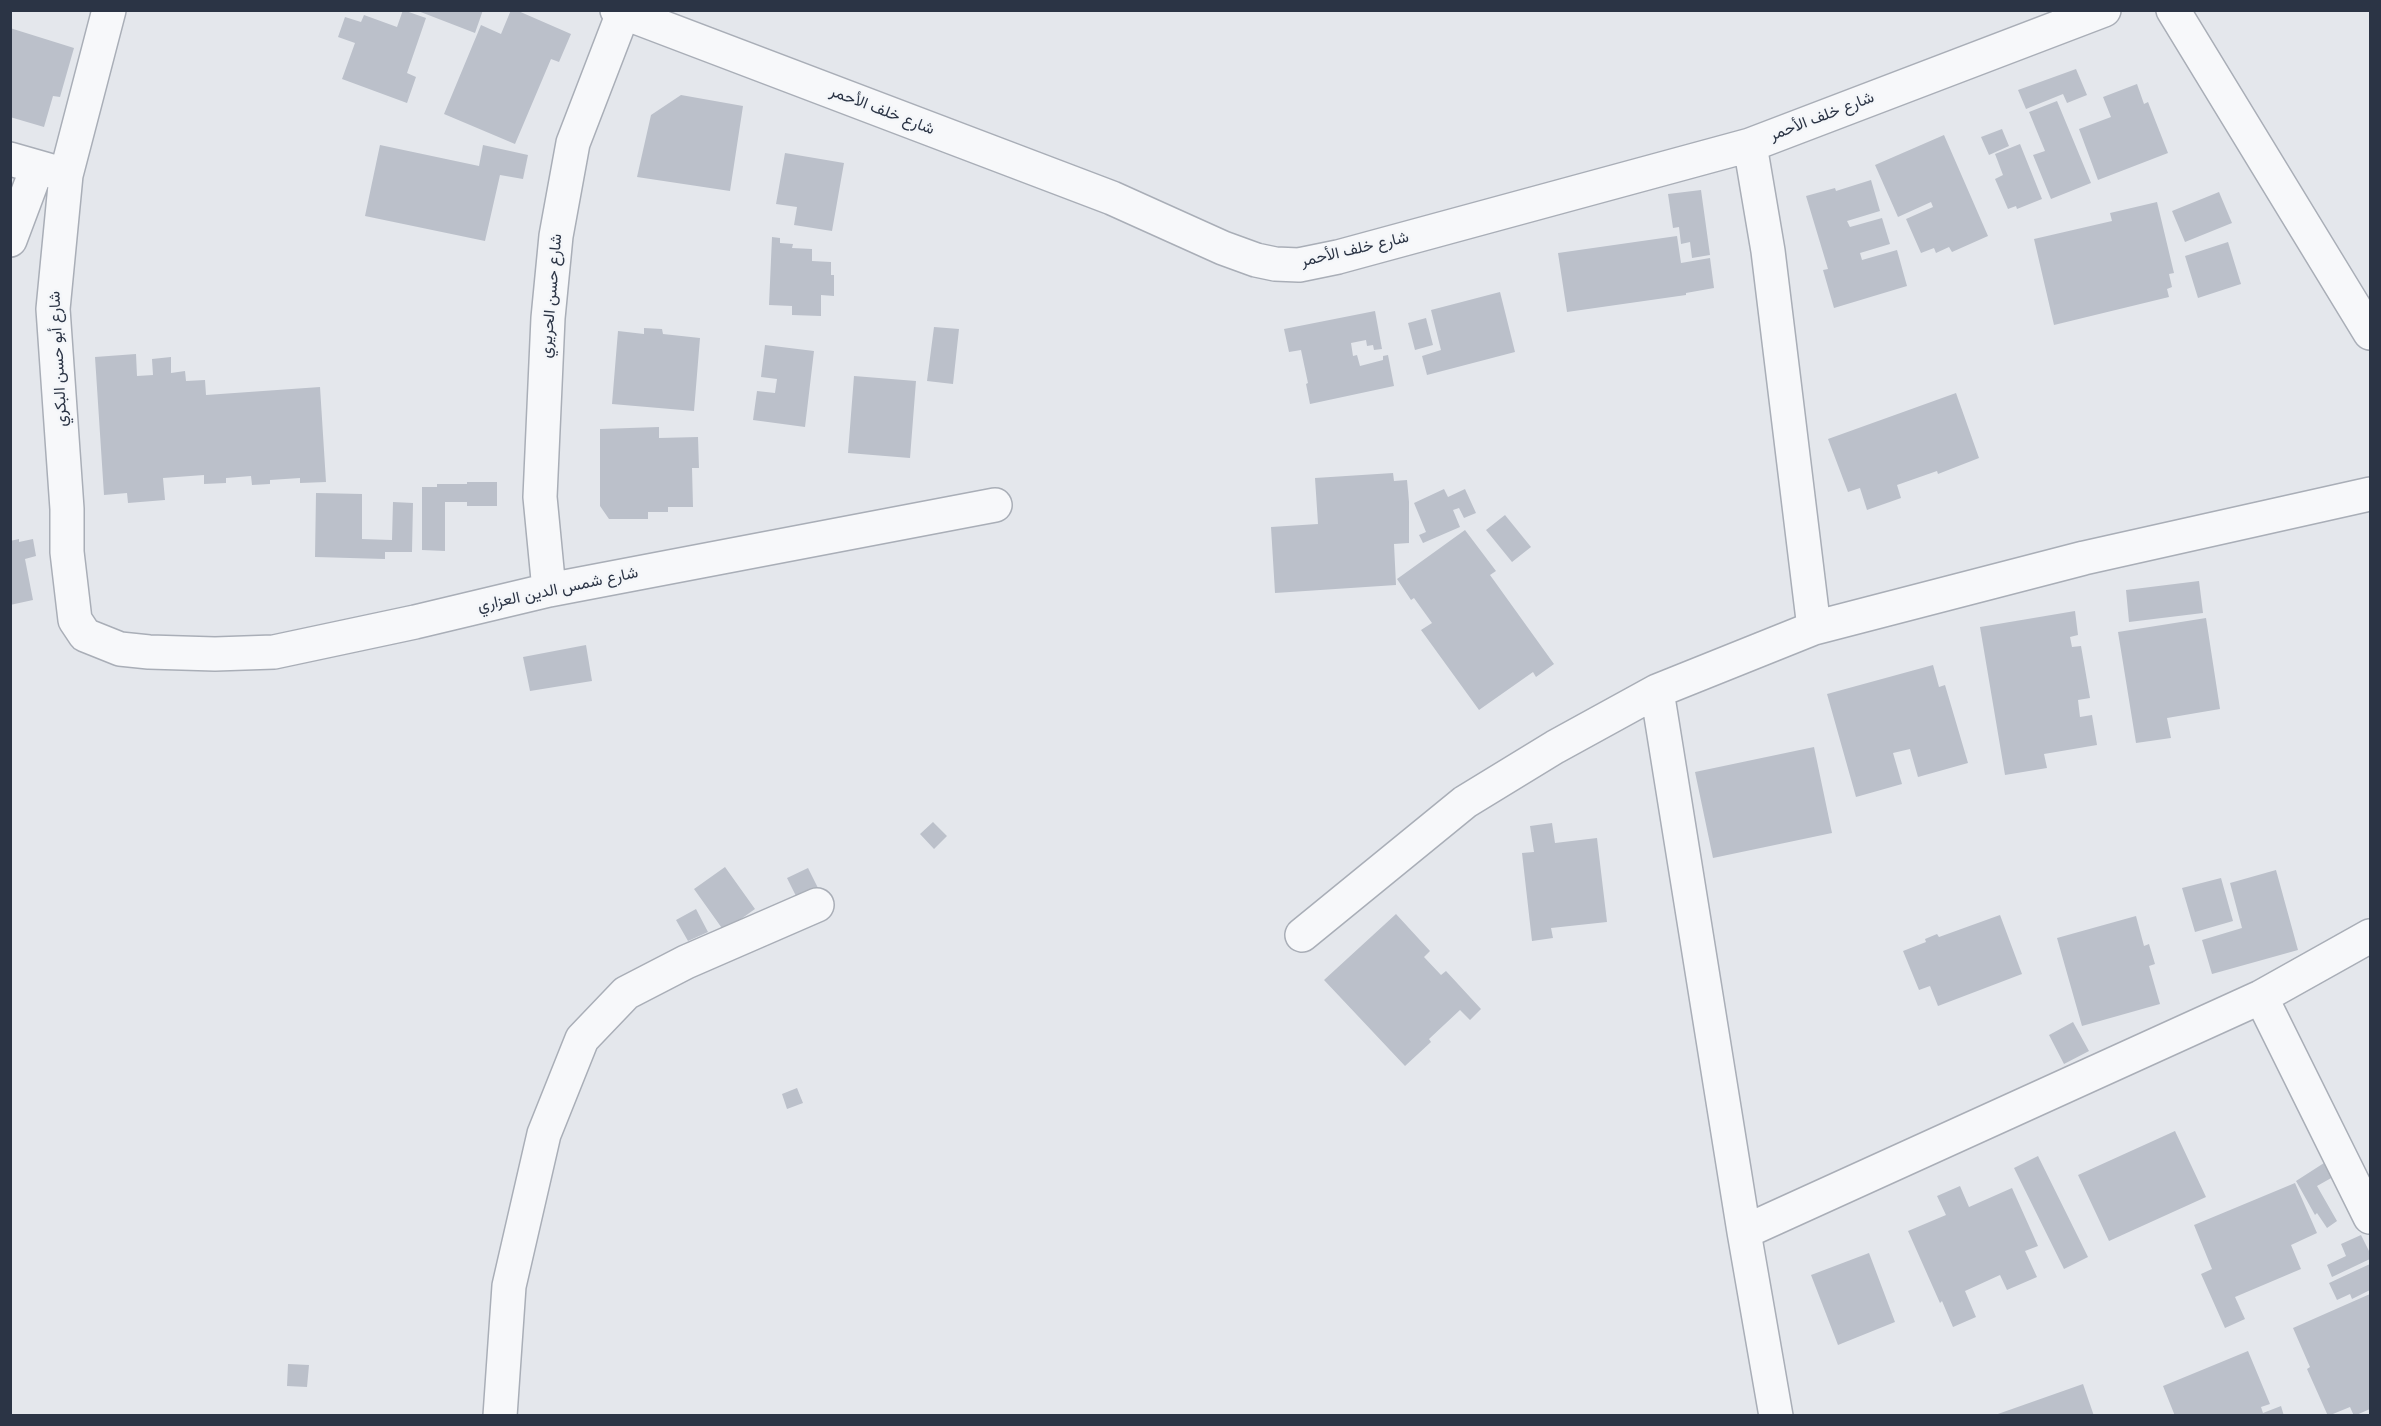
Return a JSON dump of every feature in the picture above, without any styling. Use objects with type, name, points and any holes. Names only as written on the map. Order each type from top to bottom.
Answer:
[{"type":"street","name":"شارع أبو حسن البكري","points":[[110,10],[38,167],[53,309],[75,620],[85,635],[120,649]]},
{"type":"street","name":"شارع خلف الأحمر","points":[[620,12],[1112,198],[1223,248],[1275,264],[1299,265],[1338,257],[1750,145],[2104,10]]},
{"type":"street","points":[[2173,10],[2370,333]]},
{"type":"street","name":"شارع حسن الحريري","points":[[549,590],[540,497],[548,318],[556,236],[573,142],[620,12]]},
{"type":"street","points":[[1750,145],[1768,251],[1814,628]]},
{"type":"street","points":[[10,240],[38,167]]},
{"type":"street","points":[[1302,935],[1465,802],[1555,747],[1657,691],[1814,628],[2084,558],[2370,494]]},
{"type":"street","name":"شارع شمس الدين العزاري","points":[[120,649],[215,654],[274,652],[549,590],[995,505]]},
{"type":"street","points":[[1657,691],[1776,1416]]},
{"type":"street","points":[[500,1416],[509,1286],[544,1134],[582,1039],[626,993],[686,962],[817,905]]},
{"type":"street","points":[[1744,1232],[2261,997],[2370,936]]},
{"type":"street","points":[[2261,997],[2370,1216]]},
{"type":"building","points":[[403,10],[426,18],[407,73],[416,77],[407,103],[342,79],[355,43],[338,37],[345,17],[361,22],[364,15],[397,27]]},
{"type":"building","points":[[418,10],[483,10],[475,33],[418,11]]},
{"type":"building","points":[[511,10],[516,10],[571,34],[559,62],[551,59],[515,144],[444,114],[481,25],[501,34]]},
{"type":"building","points":[[10,28],[74,48],[60,97],[53,96],[44,127],[10,117]]},
{"type":"building","points":[[2076,69],[2087,95],[2067,103],[2063,94],[2026,109],[2018,90]]},
{"type":"building","points":[[2137,84],[2144,104],[2148,102],[2168,153],[2098,180],[2079,129],[2111,117],[2103,97]]},
{"type":"building","points":[[681,95],[743,106],[730,191],[637,177],[651,115]]},
{"type":"building","points":[[2057,101],[2091,183],[2051,199],[2033,155],[2045,151],[2029,112]]},
{"type":"building","points":[[2002,129],[2009,146],[1989,155],[1981,137]]},
{"type":"building","points":[[1944,135],[1988,236],[1952,252],[1949,247],[1936,253],[1934,248],[1921,253],[1906,219],[1933,207],[1931,202],[1898,217],[1875,165]]},
{"type":"building","points":[[2020,144],[2042,199],[2017,209],[2016,206],[2008,209],[1995,179],[2003,175],[1995,154]]},
{"type":"building","points":[[380,145],[479,166],[483,145],[528,155],[523,179],[500,175],[485,241],[365,216]]},
{"type":"building","points":[[785,153],[844,163],[832,231],[794,225],[797,207],[776,204]]},
{"type":"building","points":[[1871,180],[1880,211],[1847,221],[1850,227],[1882,218],[1890,244],[1860,253],[1862,260],[1897,250],[1907,286],[1834,308],[1823,270],[1828,269],[1806,196],[1835,188],[1836,191]]},
{"type":"building","points":[[1701,190],[1710,255],[1692,258],[1690,242],[1681,244],[1679,227],[1673,228],[1668,194]]},
{"type":"building","points":[[2219,192],[2232,223],[2185,242],[2172,211]]},
{"type":"building","points":[[2157,202],[2174,273],[2169,274],[2172,287],[2167,289],[2169,297],[2054,325],[2034,239],[2112,221],[2110,213]]},
{"type":"building","points":[[1677,236],[1681,263],[1710,258],[1714,288],[1686,293],[1686,295],[1567,312],[1558,253]]},
{"type":"building","points":[[772,237],[780,238],[780,243],[793,244],[792,248],[812,249],[812,261],[831,262],[831,275],[834,275],[834,296],[821,295],[821,316],[792,315],[792,306],[769,305]]},
{"type":"building","points":[[2228,242],[2241,284],[2198,298],[2185,256]]},
{"type":"building","points":[[1500,292],[1515,352],[1427,375],[1422,356],[1441,350],[1431,310]]},
{"type":"building","points":[[1375,311],[1382,349],[1374,350],[1373,345],[1367,346],[1366,340],[1351,343],[1353,356],[1357,355],[1360,366],[1383,360],[1383,356],[1388,355],[1394,386],[1310,404],[1301,350],[1289,352],[1284,329]]},
{"type":"building","points":[[1426,318],[1433,345],[1415,350],[1408,323]]},
{"type":"building","points":[[934,327],[959,329],[953,384],[927,381]]},
{"type":"building","points":[[644,328],[662,329],[663,334],[700,338],[694,411],[612,404],[618,331],[644,334]]},
{"type":"building","points":[[765,345],[814,351],[805,427],[753,420],[757,391],[775,393],[777,379],[761,377]]},
{"type":"building","points":[[136,354],[137,376],[153,375],[152,359],[171,357],[171,373],[185,371],[186,381],[205,380],[206,395],[320,387],[326,482],[300,483],[300,478],[270,480],[270,484],[252,485],[251,476],[226,478],[226,483],[204,484],[204,475],[163,478],[165,500],[128,503],[127,493],[104,495],[95,357]]},
{"type":"building","points":[[854,376],[916,381],[910,458],[848,453]]},
{"type":"building","points":[[1956,393],[1979,458],[1938,474],[1937,471],[1897,485],[1901,498],[1867,510],[1860,488],[1848,492],[1828,439]]},
{"type":"building","points":[[659,427],[659,438],[698,437],[699,468],[692,468],[693,507],[668,507],[668,512],[648,512],[648,519],[609,519],[600,506],[600,429]]},
{"type":"building","points":[[1393,473],[1394,481],[1407,480],[1409,502],[1409,543],[1394,544],[1396,585],[1275,593],[1271,527],[1318,524],[1315,478]]},
{"type":"building","points":[[467,482],[497,482],[497,506],[467,506],[467,502],[445,502],[445,551],[422,550],[422,487],[437,487],[437,484],[467,484]]},
{"type":"building","points":[[1444,489],[1448,497],[1465,489],[1476,513],[1464,518],[1459,508],[1453,510],[1460,527],[1423,543],[1419,535],[1426,532],[1414,503]]},
{"type":"building","points":[[316,493],[362,494],[362,539],[392,540],[393,502],[413,503],[412,552],[385,552],[385,559],[315,557]]},
{"type":"building","points":[[1505,515],[1531,547],[1512,562],[1486,530]]},
{"type":"building","points":[[1465,530],[1496,571],[1490,575],[1554,664],[1536,677],[1533,672],[1479,710],[1421,630],[1432,623],[1414,598],[1411,600],[1397,579]]},
{"type":"building","points":[[19,539],[19,542],[33,539],[36,556],[25,559],[33,600],[10,605],[10,541]]},
{"type":"building","points":[[2199,581],[2203,613],[2129,622],[2126,590]]},
{"type":"building","points":[[2075,611],[2078,635],[2070,637],[2072,647],[2081,646],[2090,698],[2078,700],[2080,717],[2092,715],[2097,745],[2044,754],[2047,768],[2005,775],[1980,627]]},
{"type":"building","points":[[2206,618],[2220,709],[2167,718],[2171,738],[2136,743],[2118,632]]},
{"type":"building","points":[[586,645],[592,681],[530,691],[523,657]]},
{"type":"building","points":[[1933,665],[1939,687],[1945,685],[1968,763],[1918,777],[1910,749],[1893,753],[1902,784],[1856,797],[1827,694]]},
{"type":"building","points":[[1814,747],[1832,833],[1713,858],[1695,772]]},
{"type":"building","points":[[933,822],[947,836],[934,849],[920,834]]},
{"type":"building","points":[[1552,823],[1555,843],[1597,838],[1607,922],[1551,928],[1553,938],[1532,941],[1522,853],[1534,852],[1530,826]]},
{"type":"building","points":[[725,867],[755,909],[724,931],[694,889]]},
{"type":"building","points":[[808,868],[818,888],[797,898],[787,878]]},
{"type":"building","points":[[2276,870],[2298,950],[2212,974],[2202,940],[2242,928],[2230,883]]},
{"type":"building","points":[[2221,878],[2233,921],[2195,932],[2182,888]]},
{"type":"building","points":[[696,909],[708,932],[688,941],[676,920]]},
{"type":"building","points":[[1396,914],[1430,951],[1424,957],[1441,975],[1446,971],[1481,1009],[1470,1020],[1460,1010],[1405,1066],[1324,980]]},
{"type":"building","points":[[2000,915],[2022,974],[1938,1006],[1930,986],[1919,990],[1903,951],[1926,942],[1925,939],[1937,934],[1939,937]]},
{"type":"building","points":[[2136,916],[2144,946],[2149,944],[2155,964],[2149,966],[2160,1004],[2082,1026],[2057,938]]},
{"type":"building","points":[[2073,1022],[2089,1051],[2064,1064],[2049,1035]]},
{"type":"building","points":[[797,1088],[803,1103],[787,1109],[782,1094]]},
{"type":"building","points":[[2175,1131],[2206,1197],[2109,1241],[2078,1175]]},
{"type":"building","points":[[2038,1156],[2088,1257],[2064,1269],[2014,1168]]},
{"type":"building","points":[[2324,1163],[2333,1177],[2317,1186],[2337,1221],[2327,1228],[2317,1213],[2315,1215],[2296,1181]]},
{"type":"building","points":[[2295,1183],[2317,1233],[2291,1245],[2301,1269],[2235,1297],[2245,1319],[2225,1328],[2201,1274],[2212,1269],[2194,1225]]},
{"type":"building","points":[[1960,1186],[1969,1207],[2012,1188],[2038,1246],[2025,1251],[2037,1277],[2007,1290],[2000,1275],[1965,1291],[1976,1317],[1953,1327],[1908,1231],[1946,1215],[1937,1196]]},
{"type":"building","points":[[2361,1235],[2370,1253],[2370,1259],[2332,1277],[2327,1265],[2346,1256],[2341,1244]]},
{"type":"building","points":[[1869,1253],[1895,1322],[1838,1345],[1811,1275]]},
{"type":"building","points":[[2370,1264],[2370,1290],[2352,1299],[2350,1294],[2337,1300],[2329,1283]]},
{"type":"building","points":[[2370,1294],[2370,1409],[2354,1416],[2350,1407],[2328,1416],[2307,1369],[2310,1367],[2293,1328]]},
{"type":"building","points":[[2248,1351],[2270,1404],[2261,1407],[2263,1413],[2281,1406],[2284,1416],[2175,1416],[2163,1386]]},
{"type":"building","points":[[288,1364],[309,1365],[307,1387],[287,1386]]},
{"type":"building","points":[[2083,1384],[2094,1416],[1995,1416],[1995,1415]]}]
